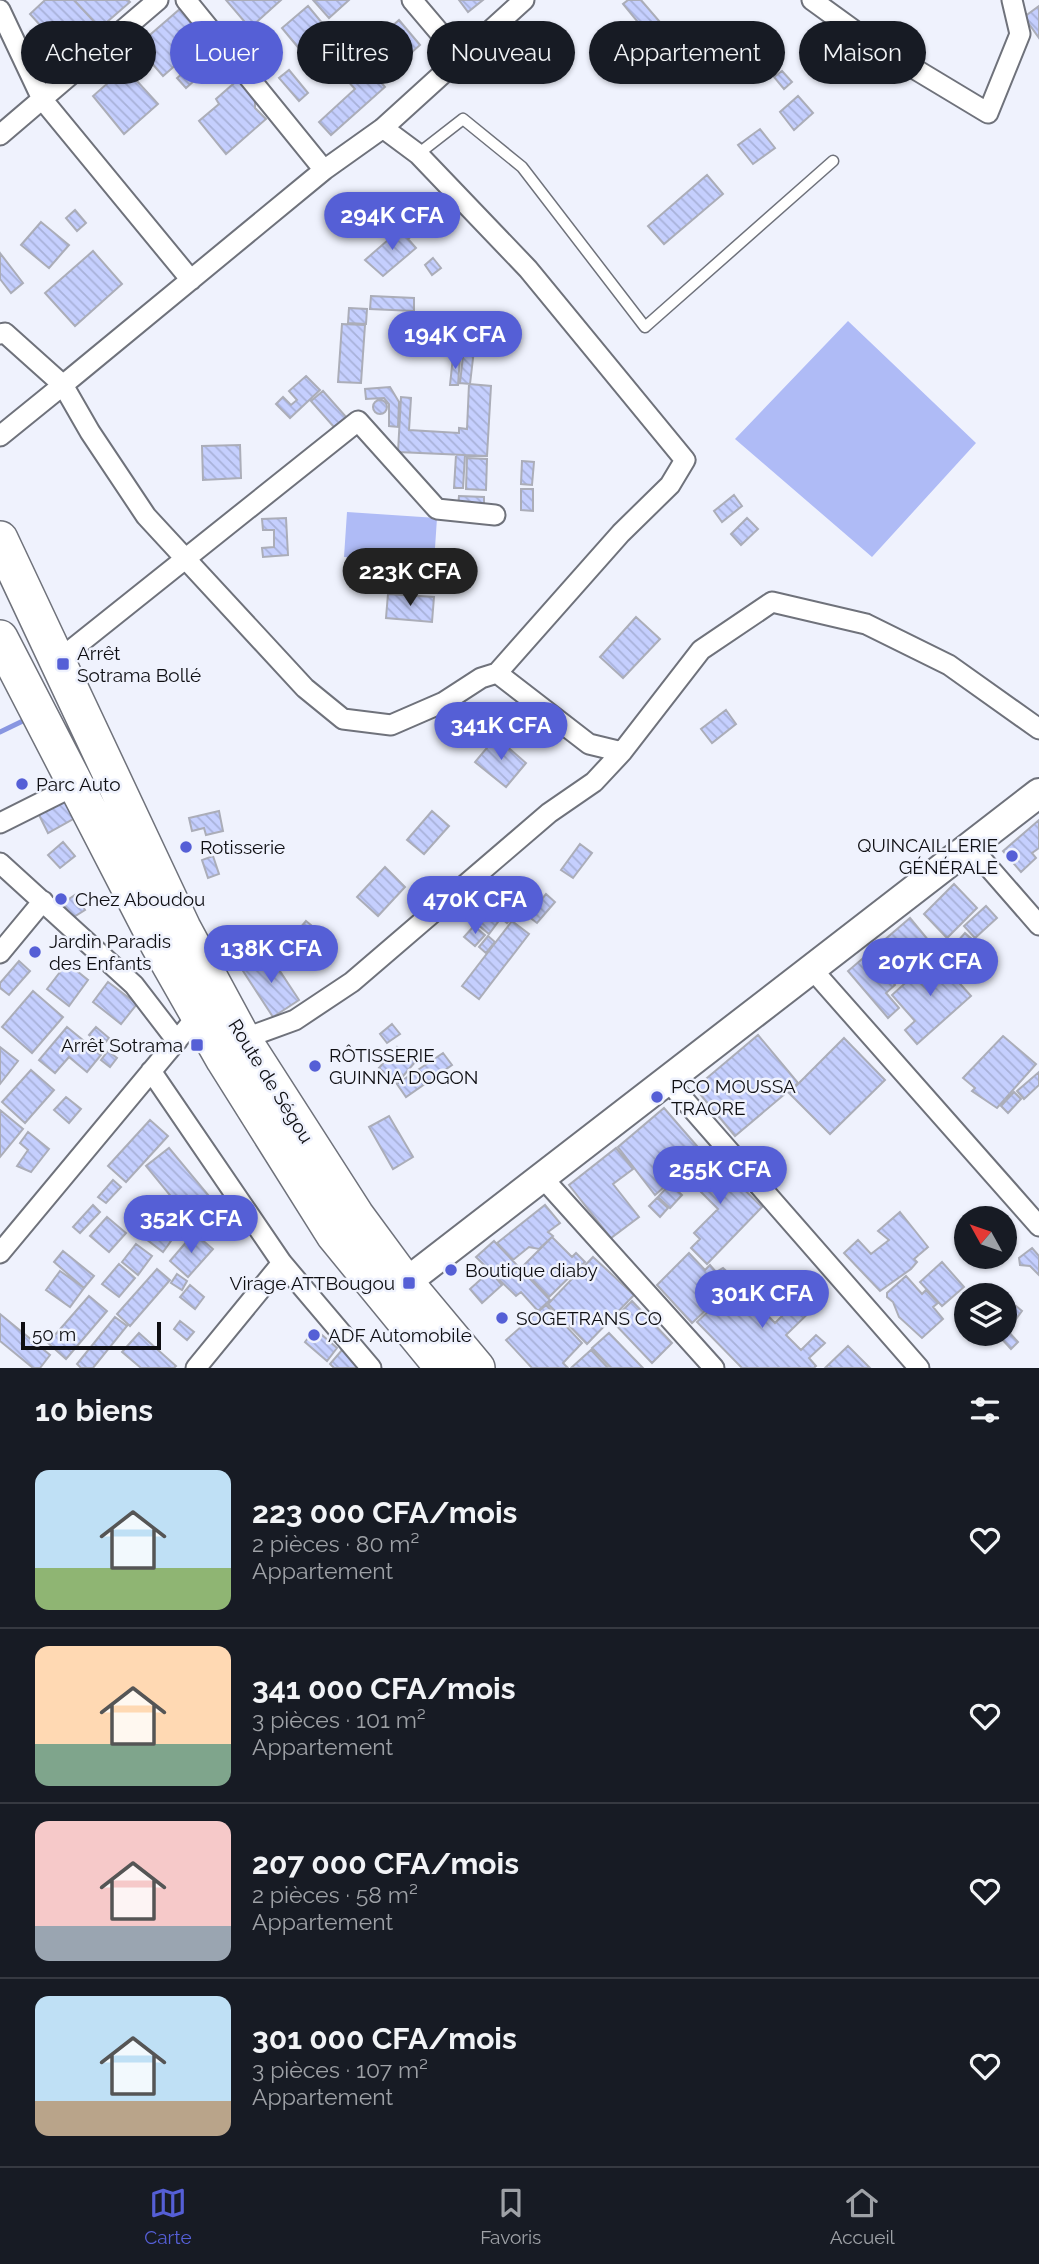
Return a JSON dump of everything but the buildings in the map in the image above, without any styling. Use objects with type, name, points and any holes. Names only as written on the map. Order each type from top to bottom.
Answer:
[{"type":"highway","name":"Route de Ségou","points":[[0,539],[56,662],[143,838],[183,928],[243,1039],[356,1215],[395,1291],[443,1368]]},
{"type":"highway","name":"Route de Ségou","points":[[0,638],[224,1060],[334,1235],[477,1368]]},
{"type":"street","points":[[0,135],[158,0]]},
{"type":"street","points":[[186,0],[324,170]]},
{"type":"street","points":[[412,0],[430,21]]},
{"type":"street","points":[[502,21],[524,0]]},
{"type":"street","points":[[812,0],[870,42],[988,113],[1020,34],[1012,0]]},
{"type":"street","points":[[0,10],[42,99],[191,280]]},
{"type":"street","points":[[0,436],[324,170],[383,128],[433,84]]},
{"type":"street","points":[[0,334],[5,333],[63,385],[90,432],[146,516],[305,688],[343,719],[391,725],[444,702],[481,678],[497,673],[621,533],[670,485],[685,460],[528,269],[418,154],[383,128]]},
{"type":"street","points":[[56,662],[358,421],[437,509],[495,515]]},
{"type":"street","points":[[243,1039],[295,1020],[352,982],[549,813],[594,782],[622,752],[701,649],[772,602],[866,624],[948,665],[1039,729]]},
{"type":"street","points":[[497,673],[589,744],[622,752]]},
{"type":"street","points":[[0,823],[76,785]]},
{"type":"street","points":[[395,1291],[1039,793]]},
{"type":"street","points":[[971,847],[1039,925]]},
{"type":"street","points":[[0,863],[134,985],[177,1041]]},
{"type":"street","points":[[0,953],[43,901]]},
{"type":"street","points":[[811,968],[1039,1226]]},
{"type":"street","points":[[0,1252],[199,1014]]},
{"type":"street","points":[[151,1071],[282,1264],[371,1368]]},
{"type":"street","points":[[666,1079],[919,1368]]},
{"type":"street","points":[[541,1176],[714,1368]]},
{"type":"street","points":[[196,1368],[282,1264]]},
{"type":"lane","points":[[418,154],[463,119],[522,167],[645,327],[833,161]]},
{"type":"shaded area","points":[[848,321],[976,443],[872,557],[735,439]]},
{"type":"shaded area","points":[[347,512],[437,518],[434,563],[344,557]]},
{"type":"waterway","points":[[0,732],[29,718]]},
{"type":"place","name":"Arrêt Sotrama Bollé","points":[[63,664]]},
{"type":"place","name":"Parc Auto","points":[[22,784]]},
{"type":"place","name":"Rotisserie","points":[[186,847]]},
{"type":"place","name":"QUINCAILLERIE GÉNÉRALE","points":[[1012,856]]},
{"type":"place","name":"Chez Aboudou","points":[[61,899]]},
{"type":"place","name":"Jardin Paradis des Enfants","points":[[35,952]]},
{"type":"place","name":"Arrêt Sotrama","points":[[197,1045]]},
{"type":"place","name":"RÔTISSERIE GUINNA DOGON","points":[[315,1066]]},
{"type":"place","name":"PCO MOUSSA TRAORE","points":[[657,1097]]},
{"type":"place","name":"Boutique diaby","points":[[451,1270]]},
{"type":"place","name":"Virage ATTBougou","points":[[409,1283]]},
{"type":"place","name":"SOGETRANS CO","points":[[502,1318]]},
{"type":"place","name":"ADF Automobile","points":[[314,1335]]}]
